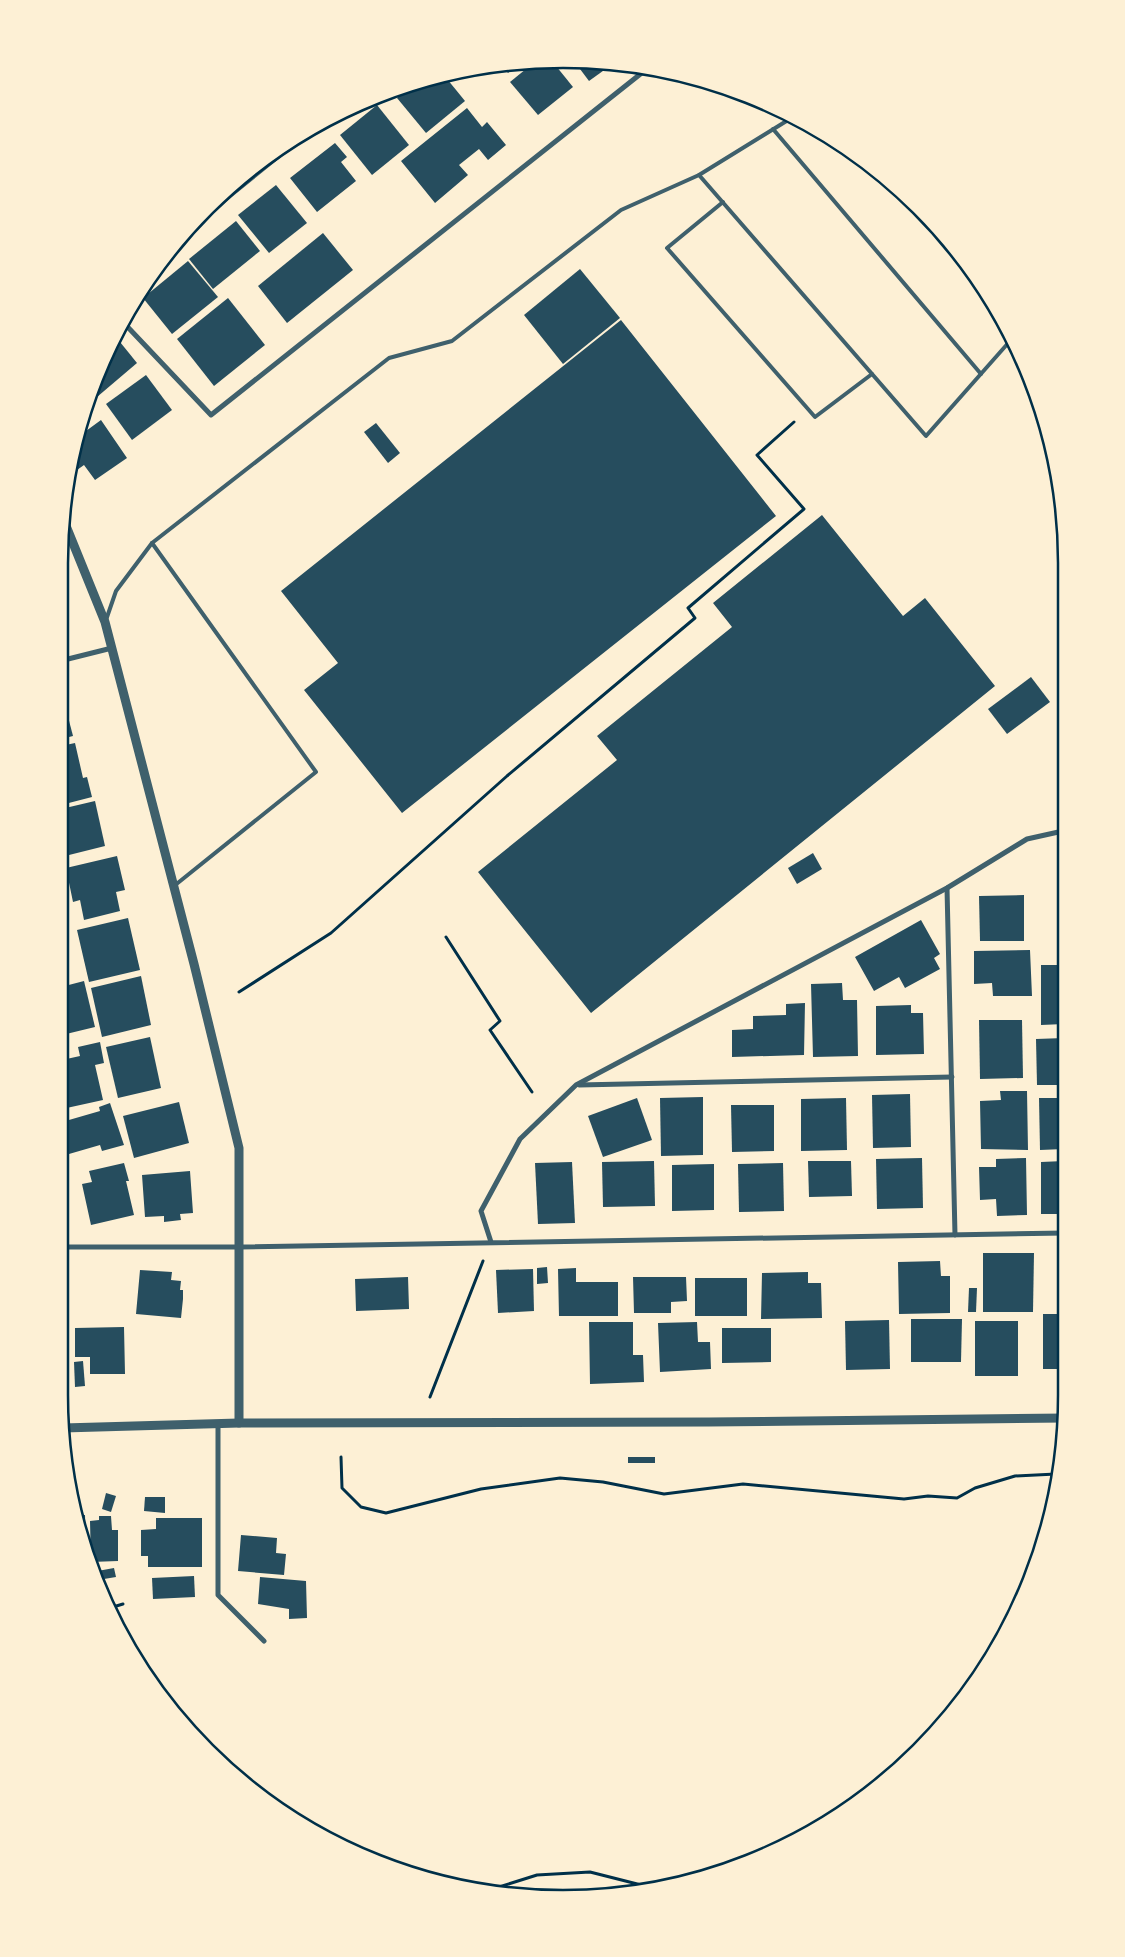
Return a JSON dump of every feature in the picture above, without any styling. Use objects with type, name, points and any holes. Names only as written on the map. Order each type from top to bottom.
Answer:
[{"type":"street","points":[[128,327],[211,415],[640,74]]},
{"type":"street","points":[[232,194],[263,169]]},
{"type":"street","points":[[69,533],[105,622],[174,886],[239,1148],[239,1423]]},
{"type":"street","points":[[68,659],[112,648]]},
{"type":"street","points":[[491,1242],[481,1211],[485,1203],[520,1139],[576,1085],[947,888],[1027,839],[1058,832]]},
{"type":"street","points":[[947,888],[956,1235]]},
{"type":"street","points":[[576,1085],[952,1077]]},
{"type":"street","points":[[68,1247],[240,1247],[1058,1233]]},
{"type":"street","points":[[69,1428],[239,1423],[709,1422],[1057,1418]]},
{"type":"street","points":[[218,1424],[218,1596],[264,1641]]},
{"type":"lane","points":[[105,622],[116,591],[152,543],[389,358],[452,341],[621,210],[699,175],[786,121]]},
{"type":"lane","points":[[773,129],[980,374]]},
{"type":"lane","points":[[699,175],[926,436],[1006,345]]},
{"type":"lane","points":[[723,202],[667,248],[815,417],[872,374]]},
{"type":"lane","points":[[152,543],[316,772],[174,886]]},
{"type":"path","points":[[239,992],[331,932],[507,776],[696,618],[688,608],[804,509],[757,455],[797,420]]},
{"type":"path","points":[[446,937],[500,1021],[490,1030],[532,1092]]},
{"type":"path","points":[[430,1397],[491,1242]]},
{"type":"path","points":[[341,1457],[342,1488],[361,1506],[386,1513],[481,1489],[560,1478],[603,1482],[664,1494],[743,1484],[904,1499],[928,1496],[957,1498],[975,1488],[1014,1476],[1051,1474]]},
{"type":"path","points":[[116,1606],[123,1604]]},
{"type":"path","points":[[504,1886],[537,1876],[590,1872],[636,1884]]},
{"type":"building","points":[[558,68],[573,87],[538,115],[510,82],[525,69]]},
{"type":"building","points":[[580,69],[604,70],[589,81]]},
{"type":"building","points":[[449,81],[465,101],[426,133],[397,98],[403,94]]},
{"type":"building","points":[[377,105],[409,145],[372,175],[340,135]]},
{"type":"building","points":[[467,108],[482,127],[487,122],[506,145],[488,160],[479,149],[459,165],[468,175],[435,203],[401,161]]},
{"type":"building","points":[[335,143],[347,157],[341,162],[356,181],[317,212],[290,178]]},
{"type":"building","points":[[276,185],[307,223],[269,253],[238,215]]},
{"type":"building","points":[[236,221],[260,251],[213,289],[189,259]]},
{"type":"building","points":[[323,233],[353,270],[287,323],[258,286]]},
{"type":"building","points":[[188,261],[218,297],[172,334],[144,299]]},
{"type":"building","points":[[580,269],[620,318],[563,364],[524,315]]},
{"type":"building","points":[[228,298],[265,345],[214,386],[177,339]]},
{"type":"building","points":[[621,320],[776,516],[402,813],[304,690],[338,663],[281,591]]},
{"type":"building","points":[[120,342],[137,363],[97,397],[105,373]]},
{"type":"building","points":[[146,375],[172,410],[132,440],[106,404]]},
{"type":"building","points":[[101,420],[127,458],[95,480],[84,465],[76,471],[85,432]]},
{"type":"building","points":[[376,423],[400,453],[388,463],[364,432]]},
{"type":"building","points":[[822,515],[903,616],[925,598],[995,686],[591,1013],[478,872],[617,760],[597,736],[732,627],[713,603]]},
{"type":"building","points":[[1031,677],[1050,702],[1007,734],[988,709]]},
{"type":"building","points":[[68,717],[73,736],[68,737]]},
{"type":"building","points":[[75,743],[83,778],[87,777],[92,797],[68,803],[68,744]]},
{"type":"building","points":[[95,801],[105,846],[68,855],[68,807]]},
{"type":"building","points":[[813,853],[822,869],[797,884],[788,868]]},
{"type":"building","points":[[117,856],[125,890],[116,892],[120,911],[84,920],[80,900],[73,902],[68,868]]},
{"type":"building","points":[[1024,895],[1024,941],[980,941],[979,896]]},
{"type":"building","points":[[128,918],[140,970],[89,982],[77,930]]},
{"type":"building","points":[[921,920],[940,954],[934,958],[940,969],[905,988],[899,977],[874,991],[855,957]]},
{"type":"building","points":[[1030,950],[1032,996],[993,996],[992,983],[974,984],[974,951]]},
{"type":"building","points":[[1041,965],[1058,965],[1058,1024],[1041,1025]]},
{"type":"building","points":[[141,976],[151,1025],[102,1037],[91,988]]},
{"type":"building","points":[[84,981],[95,1027],[68,1034],[68,985]]},
{"type":"building","points":[[842,983],[843,1000],[857,1000],[858,1056],[813,1057],[811,984]]},
{"type":"building","points":[[805,1003],[804,1055],[732,1057],[732,1030],[753,1029],[753,1016],[786,1015],[786,1004]]},
{"type":"building","points":[[911,1005],[911,1013],[923,1013],[924,1054],[876,1055],[876,1006]]},
{"type":"building","points":[[979,1020],[1022,1020],[1023,1078],[980,1079]]},
{"type":"building","points":[[150,1037],[161,1088],[118,1098],[106,1047]]},
{"type":"building","points":[[1058,1038],[1058,1085],[1037,1085],[1036,1039]]},
{"type":"building","points":[[100,1042],[104,1063],[95,1065],[103,1100],[68,1108],[68,1059],[80,1056],[78,1047]]},
{"type":"building","points":[[1000,1091],[1027,1091],[1028,1150],[981,1149],[980,1101],[1001,1100]]},
{"type":"building","points":[[910,1094],[911,1147],[873,1148],[872,1095]]},
{"type":"building","points":[[703,1097],[703,1155],[661,1156],[660,1098]]},
{"type":"building","points":[[637,1098],[652,1140],[603,1157],[588,1116]]},
{"type":"building","points":[[846,1098],[847,1150],[801,1151],[801,1099]]},
{"type":"building","points":[[1039,1098],[1058,1098],[1058,1149],[1040,1150]]},
{"type":"building","points":[[179,1102],[189,1143],[134,1158],[123,1116]]},
{"type":"building","points":[[110,1103],[124,1145],[102,1151],[100,1145],[69,1154],[68,1120],[100,1111],[99,1107]]},
{"type":"building","points":[[731,1105],[774,1105],[774,1151],[732,1152]]},
{"type":"building","points":[[922,1158],[923,1208],[877,1209],[876,1159]]},
{"type":"building","points":[[1026,1158],[1027,1215],[997,1216],[996,1199],[980,1200],[979,1167],[996,1167],[996,1159]]},
{"type":"building","points":[[654,1161],[655,1206],[603,1207],[602,1162]]},
{"type":"building","points":[[808,1161],[851,1161],[852,1196],[809,1197]]},
{"type":"building","points":[[1058,1161],[1058,1214],[1041,1214],[1041,1162]]},
{"type":"building","points":[[572,1162],[575,1223],[538,1224],[535,1163]]},
{"type":"building","points":[[124,1163],[129,1181],[126,1181],[134,1215],[91,1225],[82,1184],[92,1182],[89,1171]]},
{"type":"building","points":[[783,1163],[784,1211],[739,1212],[738,1164]]},
{"type":"building","points":[[714,1164],[714,1210],[672,1211],[672,1165]]},
{"type":"building","points":[[190,1171],[193,1213],[180,1214],[181,1220],[164,1222],[164,1216],[145,1217],[142,1175]]},
{"type":"building","points":[[983,1253],[1034,1253],[1033,1312],[983,1312]]},
{"type":"building","points":[[940,1261],[941,1276],[950,1276],[950,1313],[899,1314],[898,1262]]},
{"type":"building","points":[[547,1267],[548,1283],[537,1284],[537,1268]]},
{"type":"building","points":[[576,1268],[576,1282],[618,1282],[618,1316],[559,1316],[558,1269]]},
{"type":"building","points":[[533,1269],[534,1311],[498,1313],[496,1270]]},
{"type":"building","points":[[140,1270],[172,1272],[171,1280],[181,1281],[180,1290],[183,1290],[183,1299],[181,1318],[136,1314]]},
{"type":"building","points":[[808,1272],[808,1283],[821,1283],[822,1318],[761,1319],[762,1273]]},
{"type":"building","points":[[408,1277],[409,1309],[356,1311],[355,1279]]},
{"type":"building","points":[[633,1277],[686,1277],[687,1301],[671,1302],[671,1313],[634,1313]]},
{"type":"building","points":[[695,1278],[747,1278],[747,1316],[695,1316]]},
{"type":"building","points":[[969,1288],[977,1288],[976,1312],[968,1312]]},
{"type":"building","points":[[1043,1314],[1058,1314],[1058,1369],[1043,1369]]},
{"type":"building","points":[[911,1319],[962,1319],[961,1362],[911,1362]]},
{"type":"building","points":[[889,1320],[890,1369],[846,1370],[845,1321]]},
{"type":"building","points":[[975,1321],[1018,1321],[1018,1376],[975,1376]]},
{"type":"building","points":[[589,1322],[633,1322],[633,1355],[643,1355],[644,1382],[590,1384]]},
{"type":"building","points":[[697,1322],[698,1342],[710,1342],[711,1369],[660,1372],[658,1323]]},
{"type":"building","points":[[124,1327],[125,1374],[90,1374],[90,1357],[75,1357],[75,1328]]},
{"type":"building","points":[[722,1328],[771,1328],[771,1362],[722,1363]]},
{"type":"building","points":[[83,1361],[85,1386],[75,1387],[74,1362]]},
{"type":"building","points":[[628,1457],[655,1457],[655,1463],[628,1463]]},
{"type":"building","points":[[106,1493],[116,1496],[111,1512],[102,1509]]},
{"type":"building","points":[[145,1497],[165,1497],[165,1513],[144,1511]]},
{"type":"building","points":[[82,1515],[85,1515],[85,1527]]},
{"type":"building","points":[[99,1516],[111,1516],[112,1530],[118,1530],[118,1561],[97,1562],[91,1543],[90,1521],[99,1520]]},
{"type":"building","points":[[156,1518],[202,1518],[202,1567],[148,1567],[148,1556],[141,1556],[141,1530],[156,1529]]},
{"type":"building","points":[[241,1535],[277,1538],[276,1553],[286,1554],[284,1575],[238,1571]]},
{"type":"building","points":[[114,1568],[116,1577],[104,1579],[105,1583],[100,1571]]},
{"type":"building","points":[[194,1576],[195,1597],[153,1599],[152,1578]]},
{"type":"building","points":[[260,1577],[306,1581],[307,1618],[289,1619],[289,1609],[258,1604]]}]
